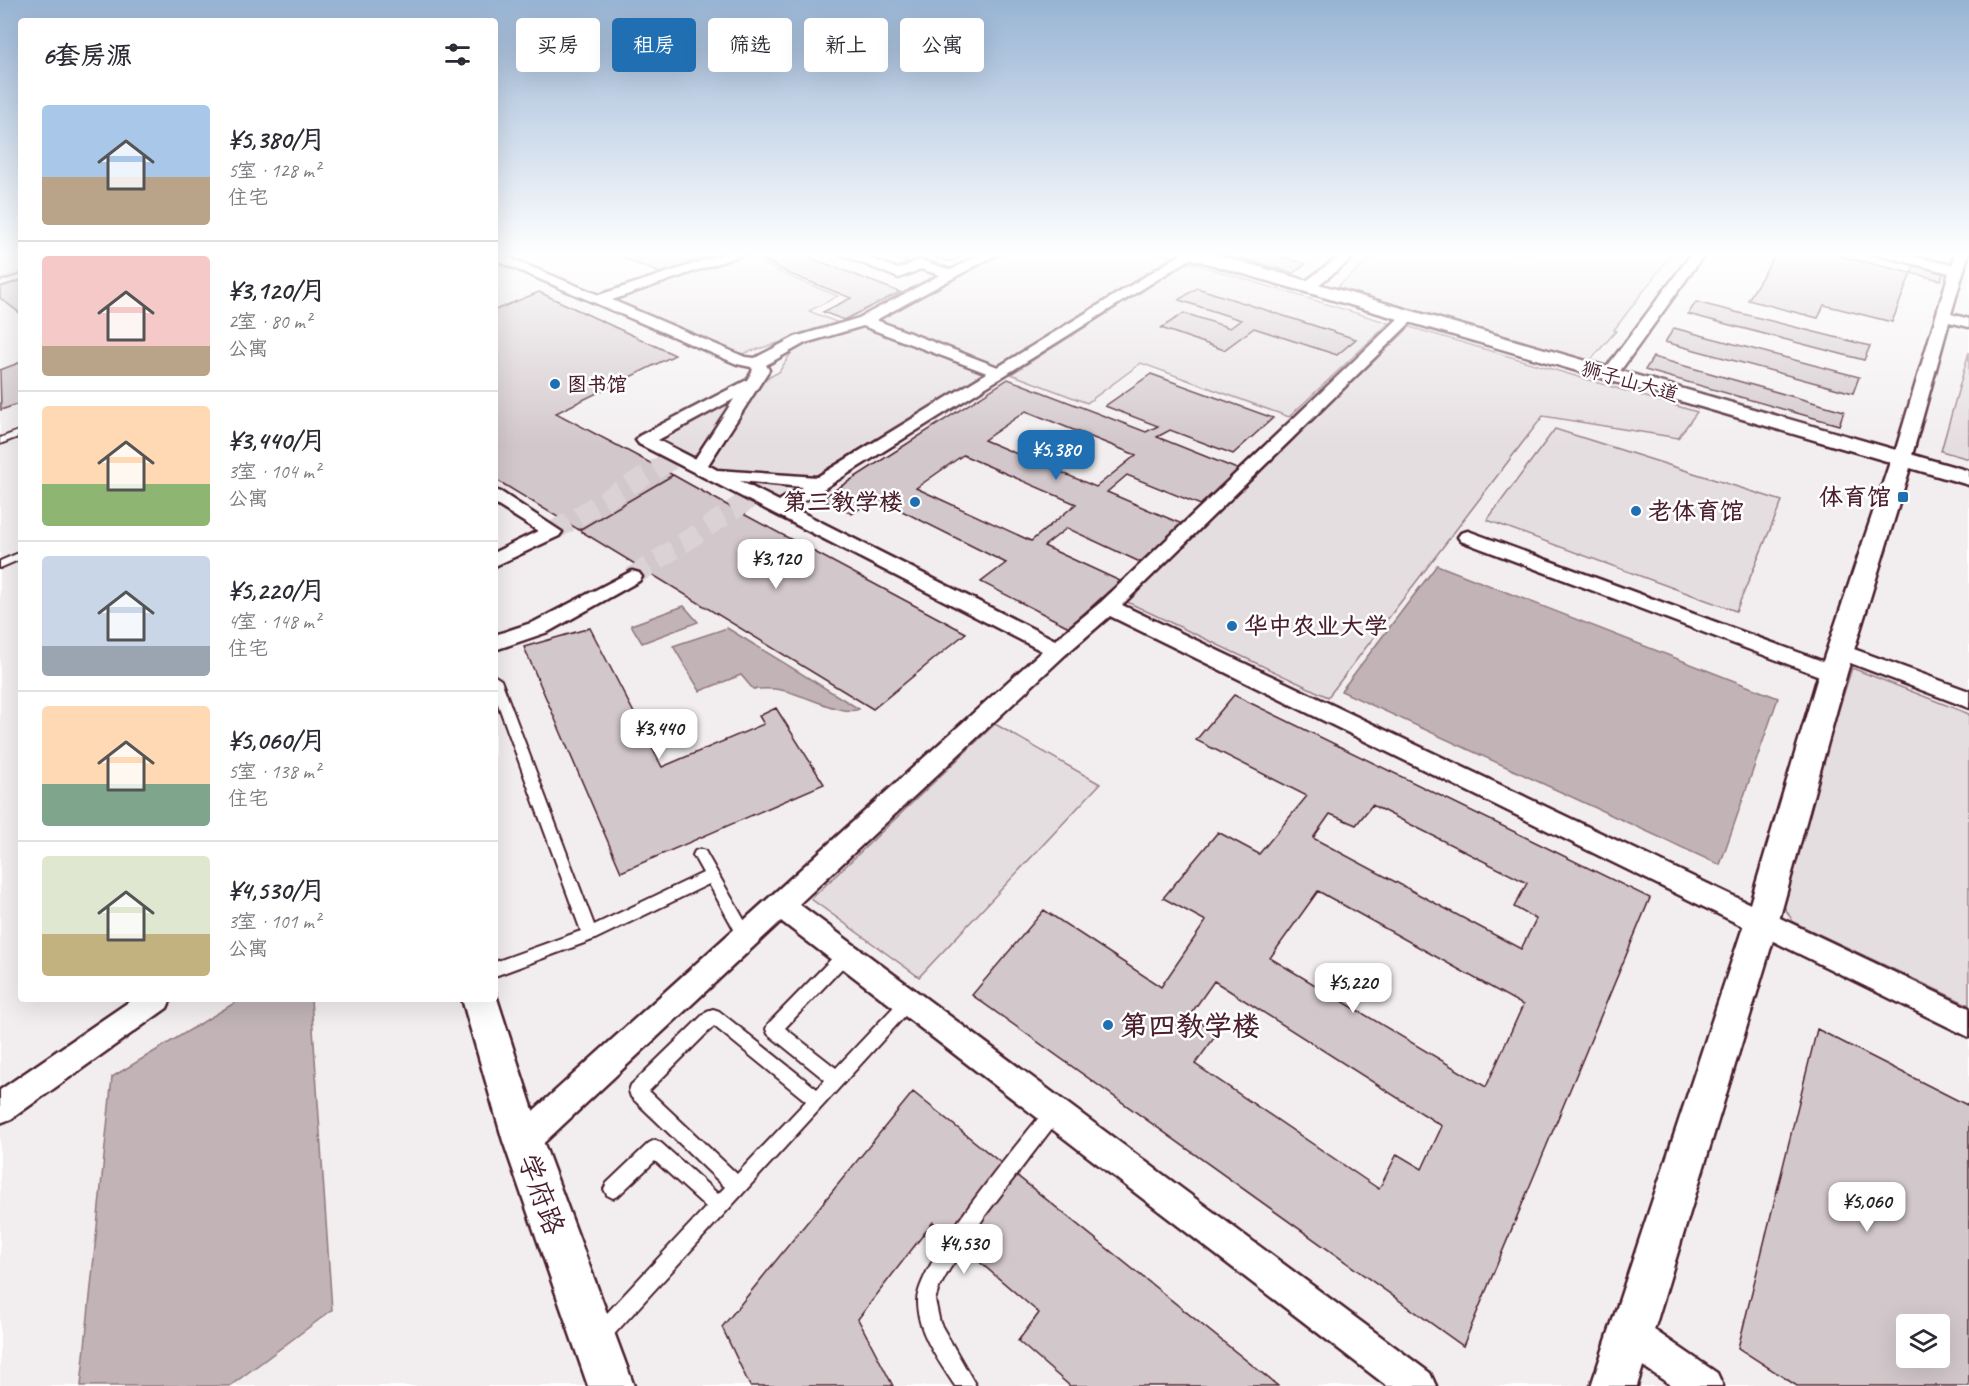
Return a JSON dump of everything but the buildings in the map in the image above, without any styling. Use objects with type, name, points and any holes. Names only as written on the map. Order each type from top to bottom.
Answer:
[{"type":"street","points":[[640,317],[742,361],[757,363],[800,340],[872,317]]},
{"type":"street","points":[[780,508],[1091,317]]},
{"type":"street","points":[[523,1141],[1057,650],[1108,607],[1408,317]]},
{"type":"street","name":"狮子山大道","points":[[1408,317],[1969,478]]},
{"type":"street","points":[[1609,375],[1652,317]]},
{"type":"street","points":[[1614,1386],[1761,924],[1836,662],[1902,459],[1942,317]]},
{"type":"street","points":[[1945,317],[1969,323]]},
{"type":"street","points":[[864,321],[1001,373]]},
{"type":"street","points":[[705,470],[750,384],[761,370],[757,363]]},
{"type":"street","points":[[750,384],[645,440],[1057,650]]},
{"type":"street","points":[[705,470],[822,483]]},
{"type":"street","points":[[498,498],[552,532],[498,559]]},
{"type":"street","points":[[1468,537],[1836,662],[1969,700]]},
{"type":"street","points":[[498,642],[541,627],[632,577]]},
{"type":"street","points":[[1108,607],[1969,1023]]},
{"type":"street","points":[[780,905],[1417,1386]]},
{"type":"street","points":[[0,1108],[153,1002]]},
{"type":"street","name":"学府路","points":[[481,1002],[523,1141],[611,1386]]},
{"type":"street","points":[[1631,1336],[1704,1386]]},
{"type":"lane","points":[[0,441],[18,434]]},
{"type":"lane","points":[[0,565],[18,556]]},
{"type":"lane","points":[[498,701],[590,934]]},
{"type":"lane","points":[[700,855],[746,938]]},
{"type":"lane","points":[[498,968],[590,934],[711,876]]},
{"type":"lane","points":[[837,1079],[774,1029],[845,955]]},
{"type":"lane","points":[[595,1341],[908,1002]]},
{"type":"lane","points":[[738,1187],[637,1090],[713,1016],[818,1100]]},
{"type":"lane","points":[[966,1386],[935,1334],[925,1299],[937,1268],[1054,1112]]},
{"type":"lane","points":[[613,1189],[655,1149],[719,1207]]},
{"type":"shaded area","name":"华中农业大学","points":[[0,317],[18,317],[18,1002],[498,1002],[498,317],[1969,317],[1969,1386],[0,1386]]},
{"type":"shaded area","points":[[647,317],[823,317],[841,324],[735,356]]},
{"type":"shaded area","points":[[883,317],[1079,317],[781,502],[657,439],[779,372],[796,345],[863,327]]},
{"type":"shaded area","points":[[1102,317],[1368,317],[1389,323],[1289,417],[1141,363],[1087,403],[1011,374]]},
{"type":"shaded area","points":[[1437,317],[1624,317],[1614,330],[1616,331],[1589,362]]},
{"type":"shaded area","points":[[1410,327],[1697,412],[1678,438],[1543,416],[1328,697],[1123,600]]},
{"type":"shaded area","points":[[1969,352],[1969,459],[1941,451]]},
{"type":"shaded area","name":"老体育馆","points":[[1555,429],[1782,501],[1736,611],[1487,520]]},
{"type":"shaded area","points":[[1437,565],[1778,698],[1720,865],[1341,691]]},
{"type":"shaded area","points":[[684,606],[698,622],[642,643],[631,625]]},
{"type":"shaded area","points":[[727,628],[859,709],[843,710],[781,690],[753,689],[741,675],[700,691],[673,646]]},
{"type":"shaded area","points":[[1852,668],[1969,714],[1969,1005],[1793,922],[1779,898]]},
{"type":"shaded area","points":[[995,724],[1100,784],[919,977],[811,899]]},
{"type":"shaded area","points":[[236,1002],[311,1002],[332,1310],[230,1386],[81,1386],[112,1077]]},
{"type":"tunnel","points":[[552,532],[678,456]]},
{"type":"tunnel","points":[[632,577],[754,496]]},
{"type":"place","name":"图书馆","points":[[555,384]]},
{"type":"place","name":"体育馆","points":[[1903,497]]},
{"type":"place","name":"第三教学楼","points":[[915,502]]},
{"type":"place","name":"老体育馆","points":[[1636,511]]},
{"type":"place","name":"华中农业大学","points":[[1232,626]]},
{"type":"place","name":"第四教学楼","points":[[1108,1025]]}]
